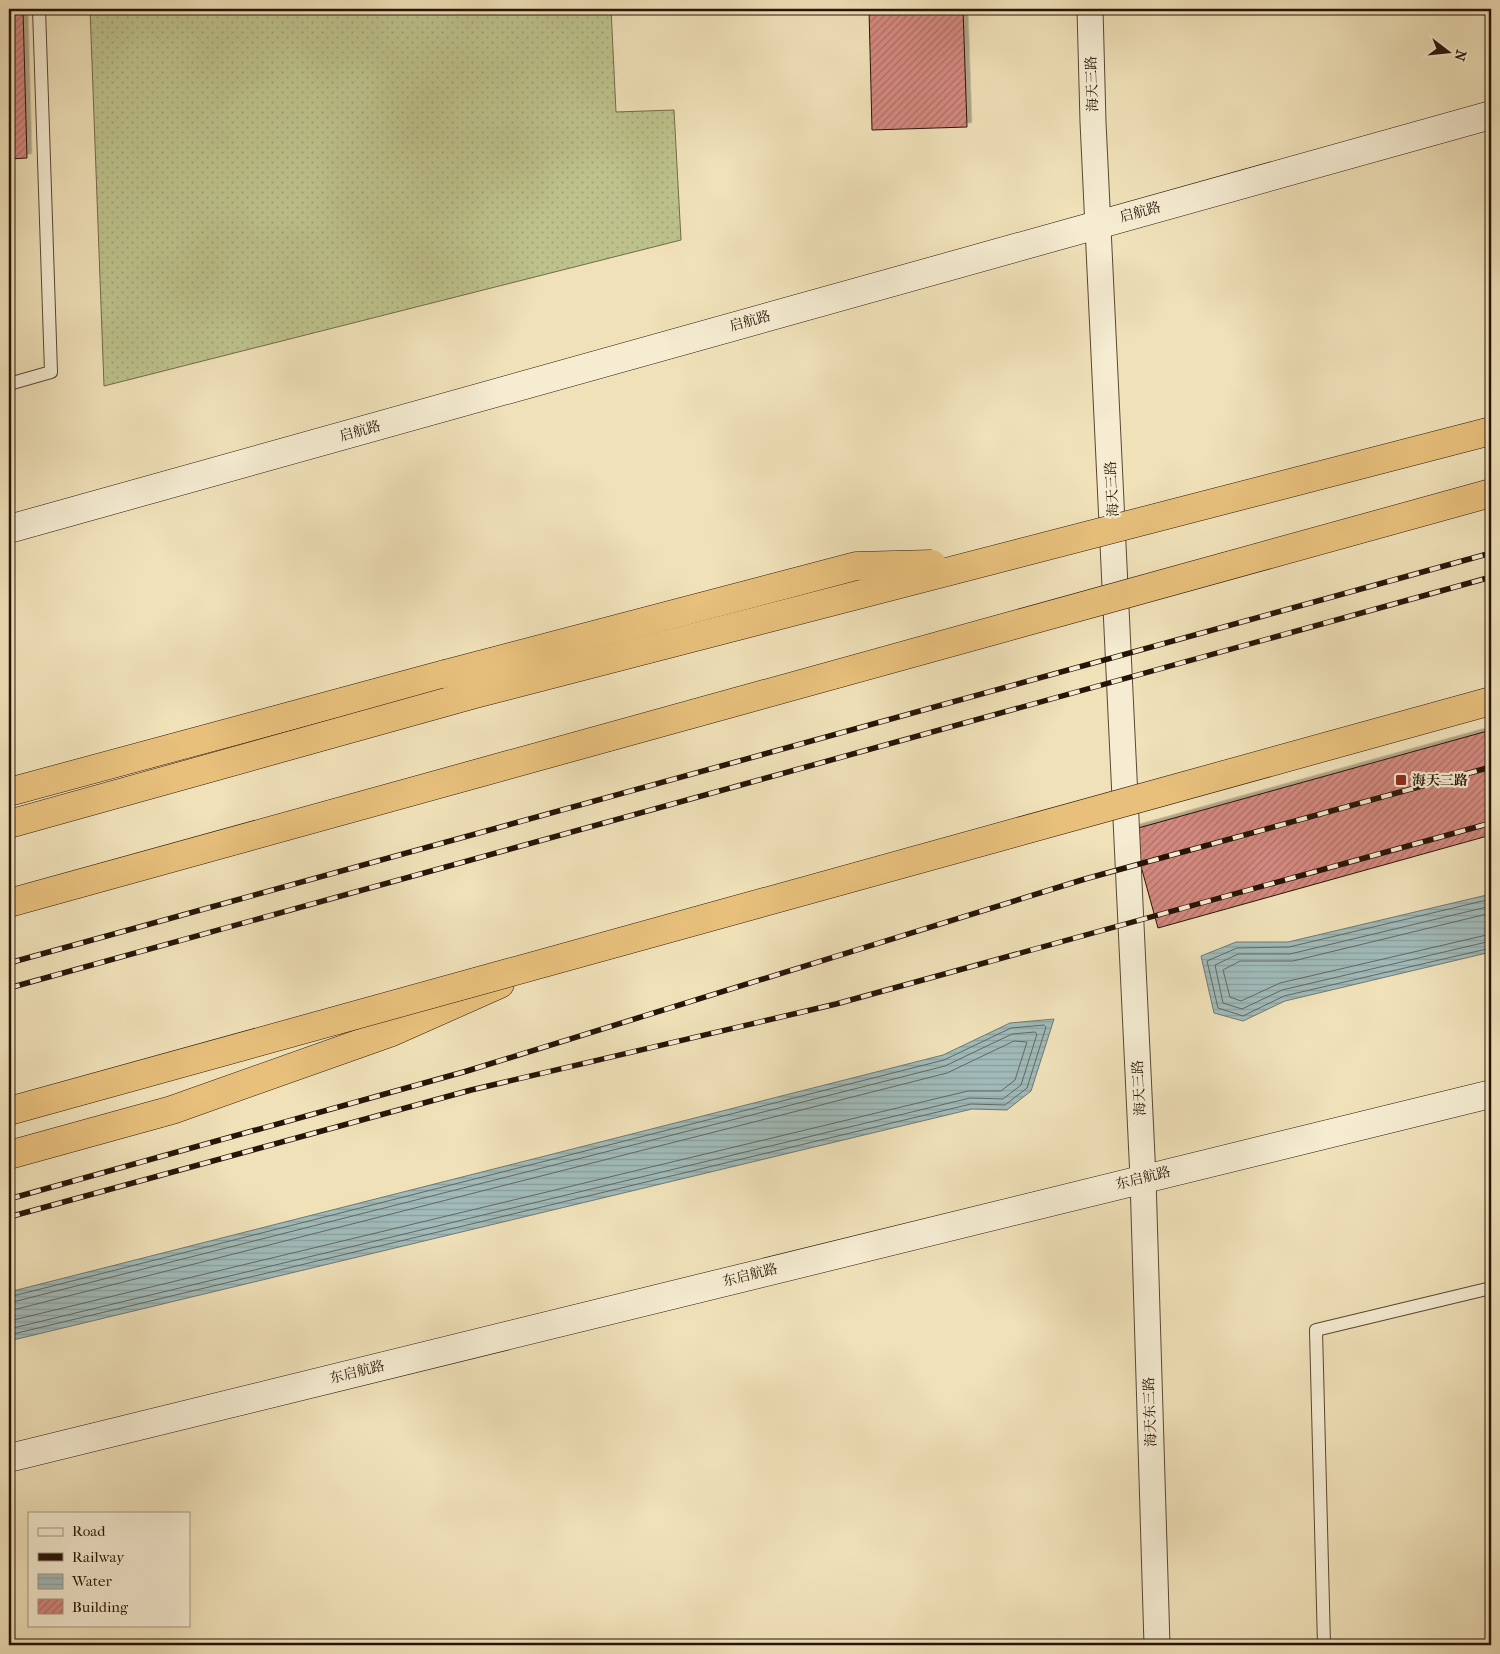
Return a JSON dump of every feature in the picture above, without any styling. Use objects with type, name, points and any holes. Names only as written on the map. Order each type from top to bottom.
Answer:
[{"type":"highway","points":[[9,824],[475,694],[1491,431]]},
{"type":"highway","points":[[9,903],[1491,493]]},
{"type":"highway","points":[[9,792],[445,674],[856,566],[981,563]]},
{"type":"highway","points":[[9,1111],[1491,701]]},
{"type":"highway","points":[[9,1155],[172,1110],[392,1032],[554,960]]},
{"type":"street","name":"海天三路","points":[[1090,9],[1143,1178]]},
{"type":"street","name":"启航路","points":[[9,529],[1491,115]]},
{"type":"street","name":"东启航路","points":[[9,1458],[1491,1094]]},
{"type":"street","name":"海天东三路","points":[[1143,1178],[1157,1645]]},
{"type":"lane","points":[[9,384],[51,372],[39,9]]},
{"type":"lane","points":[[1324,1645],[1316,1330],[1491,1288]]},
{"type":"green space","points":[[90,9],[611,9],[616,112],[674,110],[681,240],[104,386]]},
{"type":"water","points":[[1491,894],[1491,952],[1285,1001],[1243,1021],[1214,1013],[1201,956],[1236,942],[1288,942]]},
{"type":"water","points":[[1054,1019],[1031,1091],[1007,1110],[972,1109],[9,1341],[9,1292],[943,1055],[1010,1023]]},
{"type":"building","points":[[9,9],[23,9],[27,158],[9,159]]},
{"type":"building","points":[[869,9],[963,9],[967,127],[872,130]]},
{"type":"building","name":"海天三路","points":[[1491,730],[1491,835],[1158,928],[1131,830]]},
{"type":"railway","points":[[9,963],[1491,553]]},
{"type":"railway","points":[[9,988],[1491,577]]},
{"type":"railway","points":[[9,1199],[467,1071],[1085,879],[1491,767]]},
{"type":"railway","points":[[9,1217],[471,1090],[836,1004],[1491,823]]},
{"type":"place","name":"海天三路","points":[[1401,780]]}]
